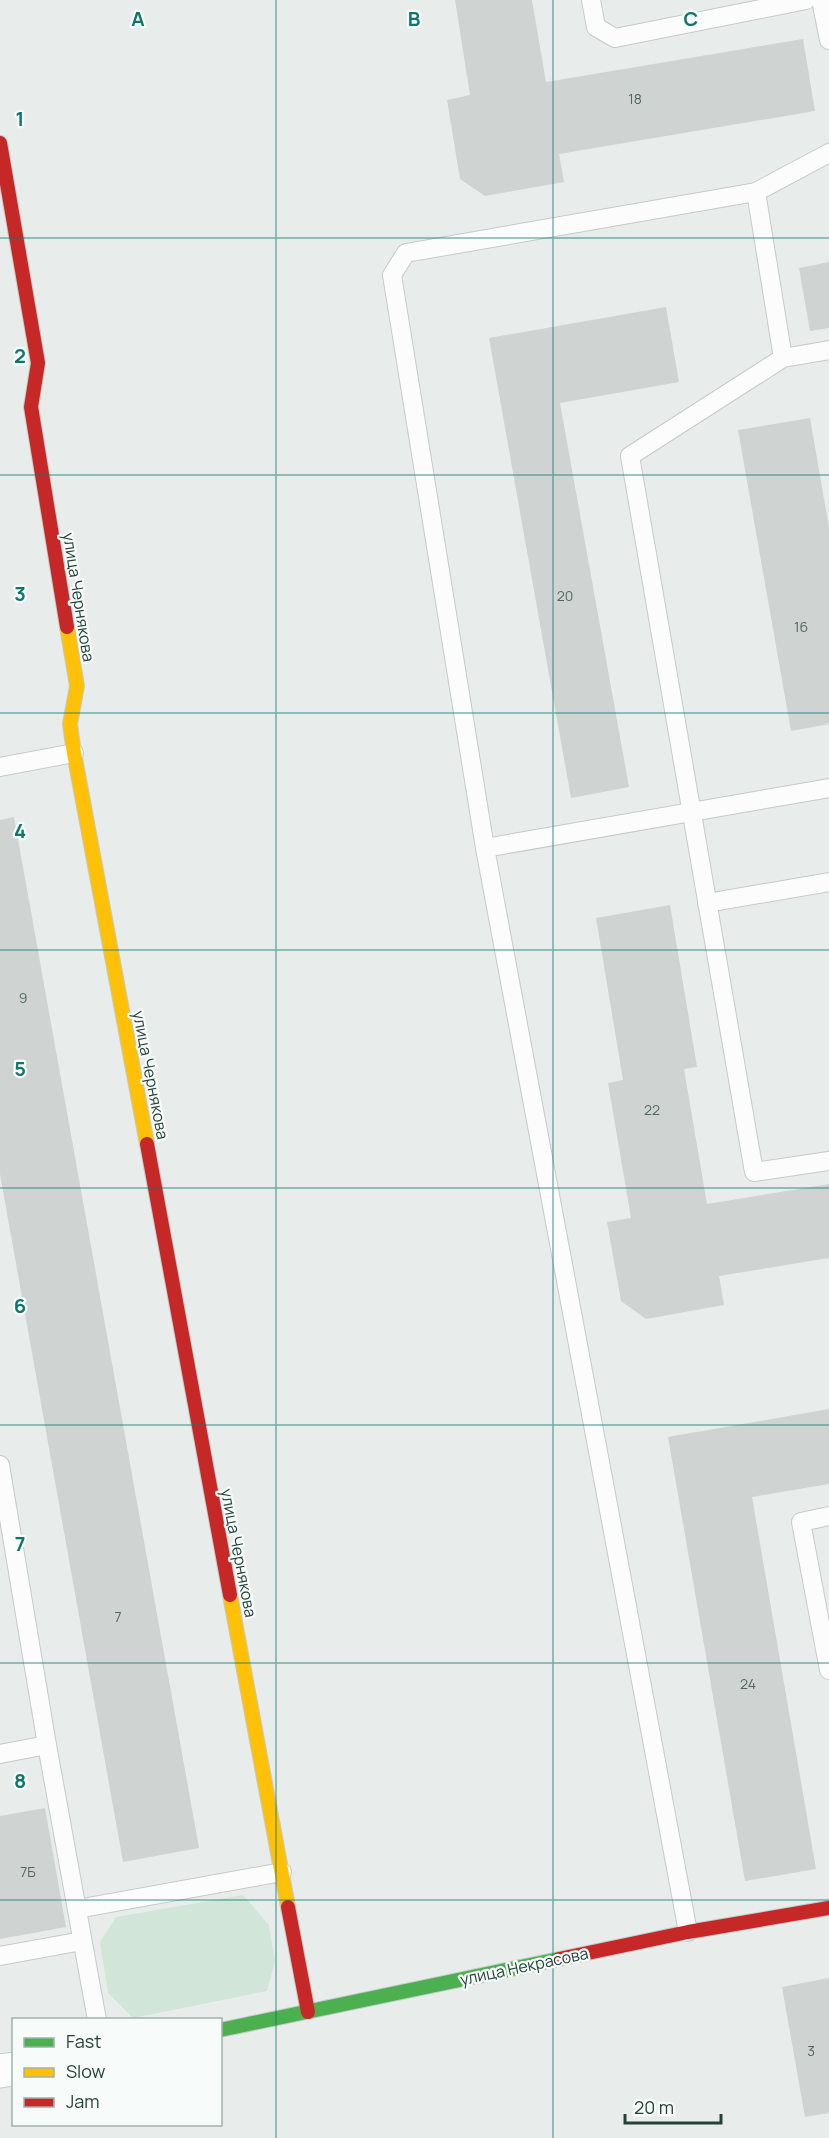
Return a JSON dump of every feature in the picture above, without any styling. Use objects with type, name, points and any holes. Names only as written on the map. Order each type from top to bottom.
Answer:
[{"type":"street","name":"улица Чернякова","points":[[0,143],[6,209],[38,363],[31,407],[77,686],[70,724],[74,753],[308,2012]]},
{"type":"street","name":"улица Некрасова","points":[[222,2030],[688,1932],[829,1908]]},
{"type":"lane","points":[[591,0],[596,27],[615,38],[806,0]]},
{"type":"lane","points":[[820,0],[829,40]]},
{"type":"lane","points":[[688,1932],[485,848],[392,275],[406,253],[756,192],[829,153]]},
{"type":"lane","points":[[756,192],[783,358]]},
{"type":"lane","points":[[828,353],[783,358],[630,456],[754,1172],[829,1161]]},
{"type":"lane","points":[[0,767],[74,753]]},
{"type":"lane","points":[[485,848],[829,789]]},
{"type":"lane","points":[[707,903],[829,882]]},
{"type":"lane","points":[[0,1465],[47,1745],[97,2018]]},
{"type":"lane","points":[[829,1516],[801,1522],[829,1670]]},
{"type":"lane","points":[[0,1754],[47,1745]]},
{"type":"lane","points":[[76,1908],[282,1872]]},
{"type":"lane","points":[[0,1956],[82,1941]]},
{"type":"green space","points":[[243,1895],[269,1925],[275,1961],[267,1991],[133,2018],[108,1993],[100,1942],[116,1917]]},
{"type":"building","points":[[455,0],[532,0],[546,82],[803,39],[815,111],[559,154],[564,182],[485,196],[460,179],[447,100],[470,95]]},
{"type":"building","points":[[829,262],[829,328],[810,331],[799,268]]},
{"type":"building","points":[[666,307],[679,382],[560,403],[629,787],[571,798],[489,338]]},
{"type":"building","points":[[810,418],[829,528],[829,724],[791,731],[738,430]]},
{"type":"building","points":[[14,817],[199,1848],[123,1862],[0,1174],[0,820]]},
{"type":"building","points":[[670,905],[697,1067],[684,1069],[707,1204],[829,1184],[829,1258],[719,1276],[724,1305],[646,1319],[621,1301],[607,1222],[631,1218],[608,1083],[623,1080],[596,918]]},
{"type":"building","points":[[829,1409],[829,1484],[752,1497],[816,1869],[745,1881],[668,1437]]},
{"type":"building","points":[[45,1808],[66,1927],[0,1939],[0,1816]]},
{"type":"building","points":[[829,1978],[829,2113],[805,2117],[782,1987]]},
{"type":"traffic: fast","points":[[222,2030],[559,1959]]},
{"type":"traffic: slow","points":[[67,627],[77,686],[70,724],[74,753],[147,1144]]},
{"type":"traffic: slow","points":[[230,1595],[288,1907]]},
{"type":"traffic: jam","points":[[0,143],[38,363],[31,407],[67,627]]},
{"type":"traffic: jam","points":[[147,1144],[230,1595]]},
{"type":"traffic: jam","points":[[288,1907],[308,2012]]},
{"type":"traffic: jam","points":[[559,1959],[688,1932],[829,1908]]}]
